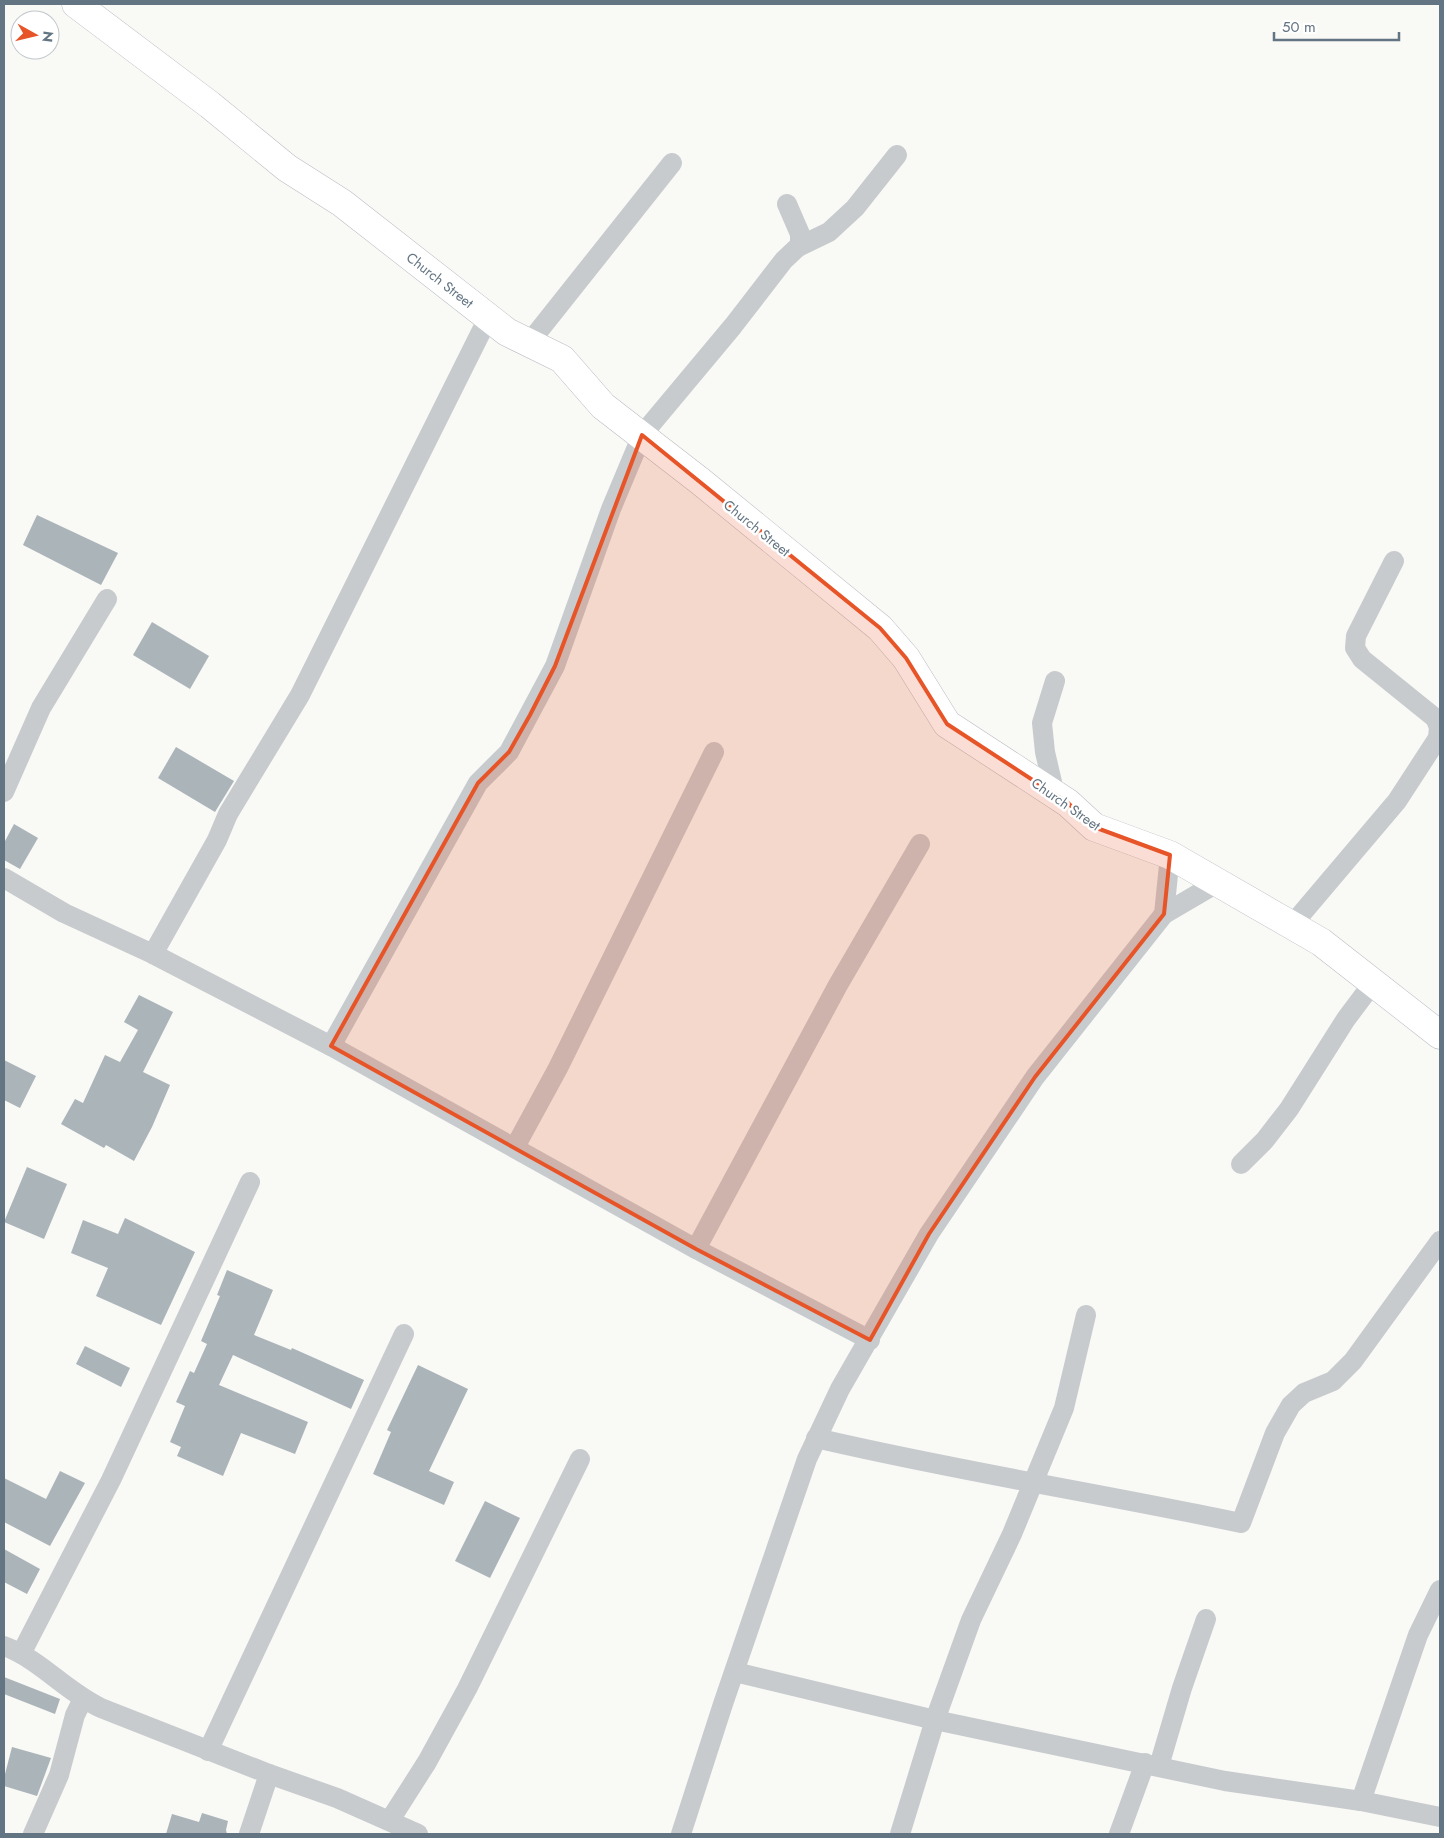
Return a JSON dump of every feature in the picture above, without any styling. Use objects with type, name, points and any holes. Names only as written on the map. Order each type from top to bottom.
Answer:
[{"type":"street","name":"Church Street","points":[[76,4],[194,93],[287,168],[342,203],[507,332],[562,359],[603,406],[880,628],[906,658],[947,724],[1068,803],[1094,827],[1170,855],[1321,942],[1440,1035]]},
{"type":"street","points":[[331,1046],[478,783],[509,752],[555,666],[611,509],[642,436],[733,326],[784,260],[798,247],[829,232],[855,208],[897,155]]},
{"type":"street","points":[[529,343],[672,163]]},
{"type":"street","points":[[787,204],[800,234],[801,242],[798,247]]},
{"type":"street","points":[[154,954],[217,840],[228,814],[300,695],[488,318]]},
{"type":"street","points":[[1292,925],[1397,801],[1439,737],[1439,726],[1435,718],[1362,659],[1354,648],[1356,636],[1394,561]]},
{"type":"street","points":[[4,792],[41,708],[107,599]]},
{"type":"street","points":[[1055,682],[1042,723],[1045,752],[1055,795]]},
{"type":"street","points":[[515,1147],[567,1052],[714,752]]},
{"type":"street","points":[[696,1248],[838,985],[920,844]]},
{"type":"street","points":[[1164,914],[1170,855]]},
{"type":"street","points":[[4,878],[64,913],[154,954],[331,1046],[696,1248],[870,1340]]},
{"type":"street","points":[[681,1834],[816,1438],[840,1389],[870,1340],[929,1234],[1034,1077],[1164,914],[1217,883]]},
{"type":"street","points":[[1241,1164],[1265,1140],[1289,1110],[1346,1019],[1373,983]]},
{"type":"street","points":[[250,1182],[111,1480],[13,1649],[34,1660],[83,1699],[208,1751],[337,1798],[418,1834]]},
{"type":"street","points":[[816,1438],[1033,1481],[1096,1496],[1240,1522],[1275,1433],[1291,1405],[1304,1393],[1333,1381],[1353,1361],[1440,1241]]},
{"type":"street","points":[[900,1834],[935,1720],[971,1620],[1012,1534],[1064,1408],[1086,1315]]},
{"type":"street","points":[[208,1751],[404,1334]]},
{"type":"street","points":[[390,1820],[427,1762],[467,1689],[580,1459]]},
{"type":"street","points":[[1362,1801],[1412,1654],[1440,1590]]},
{"type":"street","points":[[1120,1834],[1152,1764],[1182,1688],[1206,1619]]},
{"type":"street","points":[[735,1672],[935,1720],[1152,1764],[1225,1782],[1362,1801],[1440,1817]]},
{"type":"street","points":[[33,1834],[59,1775],[75,1715],[83,1699]]},
{"type":"street","points":[[250,1834],[269,1774]]},
{"type":"highlighted area","points":[[642,435],[880,628],[906,658],[947,724],[1068,803],[1094,827],[1170,855],[1164,914],[1035,1077],[929,1234],[870,1340],[696,1249],[331,1046],[478,783],[509,752],[555,666]]},
{"type":"building","points":[[37,515],[118,553],[101,585],[23,545]]},
{"type":"building","points":[[152,622],[209,656],[190,689],[133,655]]},
{"type":"building","points":[[176,747],[234,781],[215,812],[158,778]]},
{"type":"building","points":[[14,824],[38,838],[20,869],[4,860],[4,843]]},
{"type":"building","points":[[139,995],[173,1012],[143,1072],[170,1085],[152,1127],[134,1161],[106,1145],[104,1148],[61,1124],[75,1099],[83,1103],[105,1055],[120,1062],[138,1030],[124,1022]]},
{"type":"building","points":[[4,1060],[36,1076],[20,1108],[4,1100]]},
{"type":"building","points":[[27,1167],[67,1184],[44,1239],[4,1222]]},
{"type":"building","points":[[125,1218],[195,1252],[161,1325],[96,1296],[108,1268],[71,1253],[83,1220],[118,1234]]},
{"type":"building","points":[[227,1270],[273,1290],[254,1335],[291,1350],[292,1348],[364,1380],[351,1409],[233,1355],[219,1385],[308,1422],[295,1454],[241,1433],[223,1476],[177,1456],[181,1447],[170,1442],[185,1406],[176,1402],[190,1371],[194,1373],[207,1344],[201,1341],[220,1296],[217,1295]]},
{"type":"building","points":[[85,1346],[130,1368],[121,1387],[76,1364]]},
{"type":"building","points":[[418,1365],[468,1389],[429,1471],[454,1482],[444,1505],[373,1474],[391,1432],[387,1430]]},
{"type":"building","points":[[60,1471],[85,1483],[50,1546],[4,1522],[4,1478],[46,1499]]},
{"type":"building","points":[[485,1501],[520,1518],[490,1578],[455,1561]]},
{"type":"building","points":[[4,1549],[40,1569],[27,1594],[4,1582]]},
{"type":"building","points":[[4,1677],[60,1699],[55,1714],[4,1694]]},
{"type":"building","points":[[12,1747],[51,1758],[37,1796],[4,1786],[4,1778]]},
{"type":"building","points":[[202,1813],[228,1821],[227,1834],[166,1834],[172,1814],[199,1822]]}]
